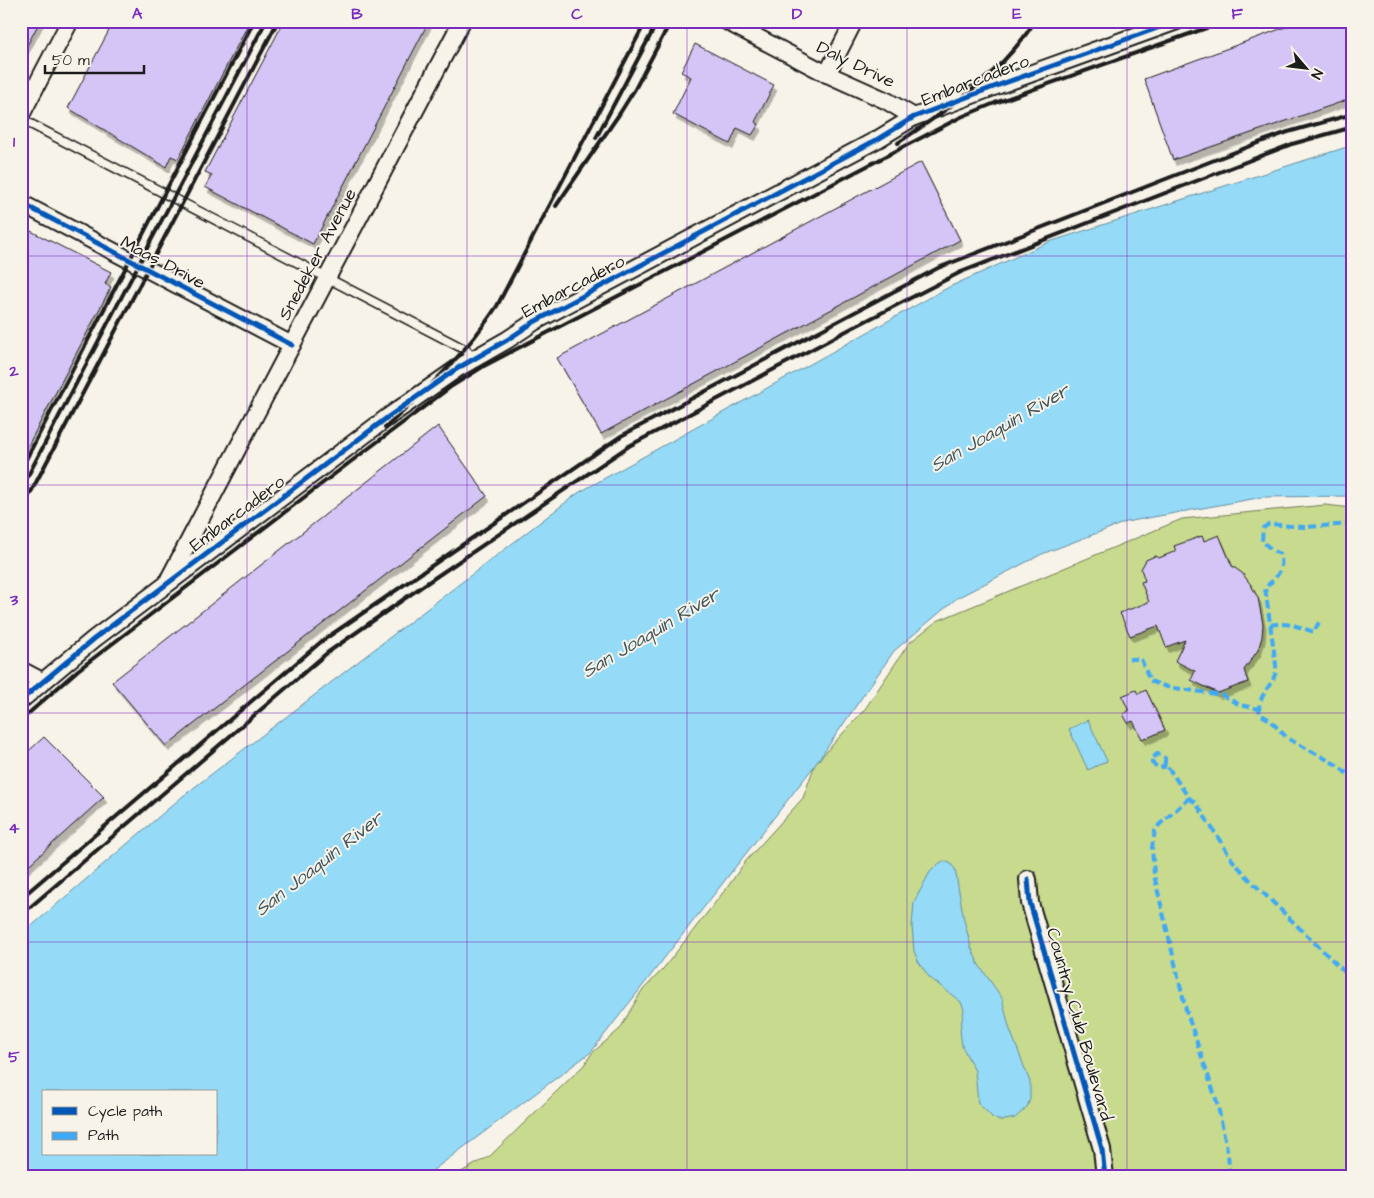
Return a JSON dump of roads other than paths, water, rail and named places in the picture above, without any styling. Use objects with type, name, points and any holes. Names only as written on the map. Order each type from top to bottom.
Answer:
[{"type":"street","points":[[21,117],[70,21]]},
{"type":"street","name":"Snedeker Avenue","points":[[166,585],[462,21]]},
{"type":"street","name":"Daly Drive","points":[[726,21],[827,74],[888,101],[914,118]]},
{"type":"street","points":[[827,74],[854,21]]},
{"type":"street","name":"Embarcadero","points":[[21,700],[94,639],[393,413],[473,358],[507,340],[534,322],[869,144],[914,118],[999,85],[1177,21]]},
{"type":"street","name":"Maas Drive","points":[[21,203],[292,345]]},
{"type":"street","points":[[21,670],[42,681]]},
{"type":"street","name":"Country Club Boulevard","points":[[1028,880],[1030,903],[1102,1150],[1105,1177]]},
{"type":"lane","points":[[21,117],[466,350],[473,358]]},
{"type":"water","name":"San Joaquin River","points":[[1353,145],[1353,496],[1263,497],[1126,522],[1042,554],[957,598],[894,651],[815,765],[591,1052],[424,1177],[21,1177],[21,935],[183,796],[578,493],[949,287],[1049,242]]},
{"type":"water","points":[[1088,720],[1107,761],[1088,770],[1069,729]]},
{"type":"water","points":[[943,861],[950,863],[955,869],[971,947],[979,965],[1002,998],[1009,1027],[1030,1082],[1030,1099],[1027,1107],[1015,1118],[1001,1121],[993,1118],[978,1103],[975,1071],[962,1046],[960,1030],[964,1010],[961,1002],[929,977],[918,961],[914,951],[912,926],[914,902],[930,872]]},
{"type":"railway","points":[[21,469],[254,21]]},
{"type":"railway","points":[[21,489],[266,21]]},
{"type":"railway","points":[[21,511],[278,21]]},
{"type":"railway","points":[[385,428],[459,356],[497,306],[646,21]]},
{"type":"railway","points":[[596,138],[658,21]]},
{"type":"railway","points":[[556,206],[635,89],[671,21]]},
{"type":"railway","points":[[898,143],[955,103],[990,74],[1006,58],[1035,21]]},
{"type":"railway","points":[[21,720],[78,670],[349,463],[452,386],[484,366],[961,117],[995,103],[1226,21]]},
{"type":"railway","points":[[21,898],[322,641],[621,436],[938,268],[1263,141],[1353,114]]},
{"type":"railway","points":[[21,915],[327,653],[629,446],[961,272],[1292,144],[1353,127]]}]
